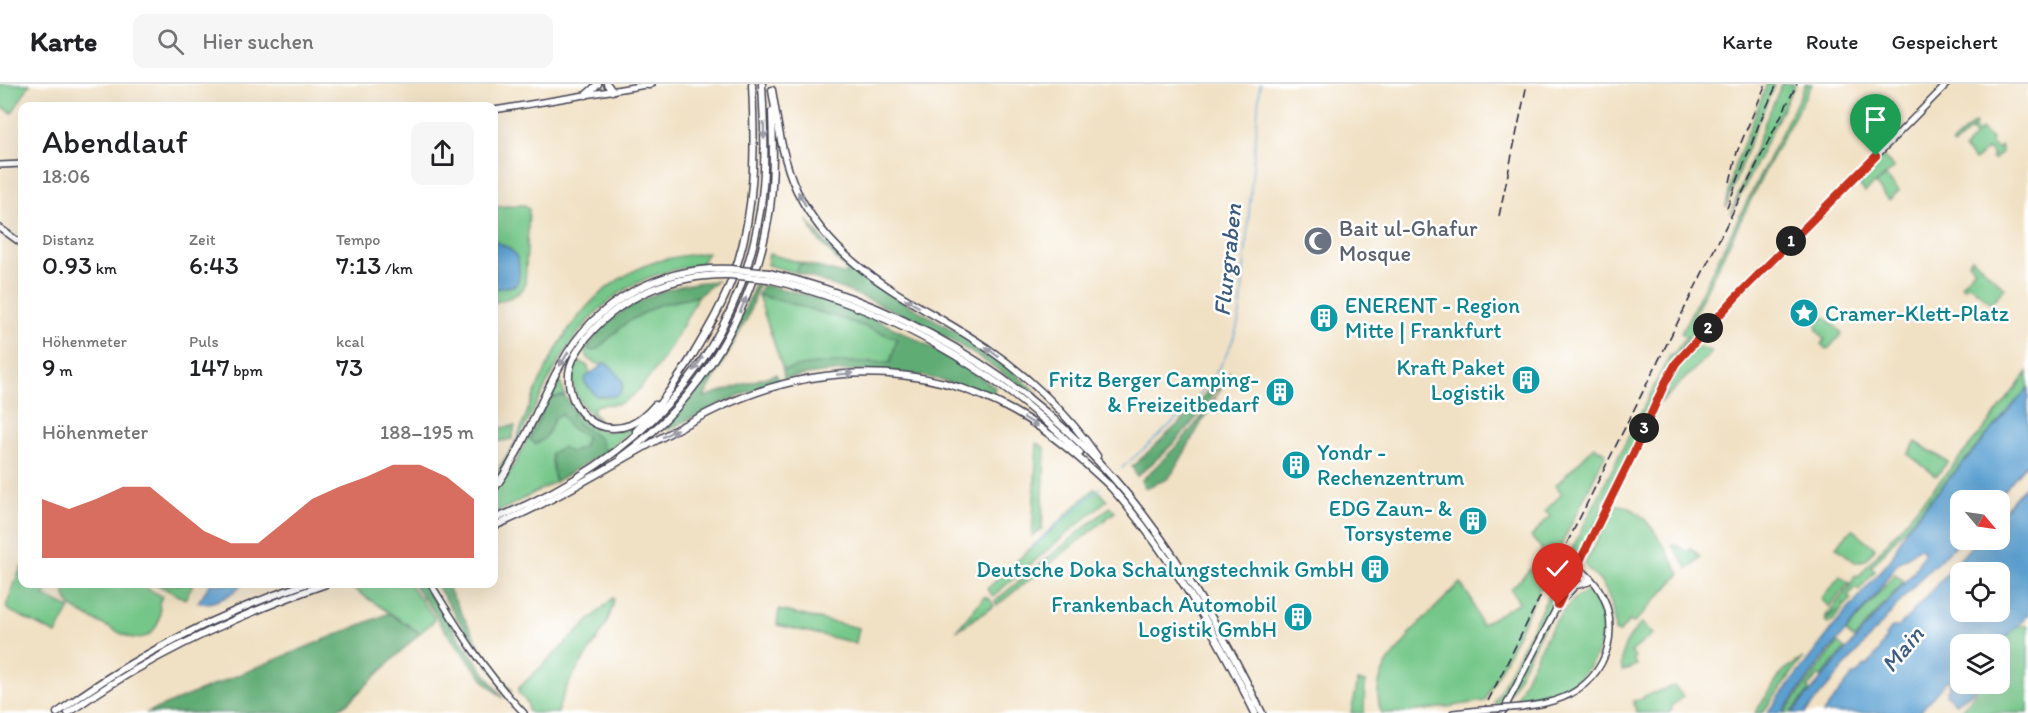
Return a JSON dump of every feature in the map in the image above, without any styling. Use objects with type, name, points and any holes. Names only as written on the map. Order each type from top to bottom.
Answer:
[{"type":"highway","points":[[586,95],[598,84]]},
{"type":"highway","points":[[607,84],[613,88]]},
{"type":"highway","points":[[643,84],[650,84]]},
{"type":"highway","points":[[600,464],[657,408],[690,359],[729,286],[743,244],[753,177],[752,84]]},
{"type":"highway","points":[[498,517],[556,490],[600,464],[644,429],[674,398],[708,349],[732,305],[750,259],[760,211],[764,158],[762,84]]},
{"type":"highway","points":[[771,87],[782,148],[790,175],[811,214],[836,246],[856,266],[877,281],[963,333],[1014,369],[1040,391],[1076,429],[1105,469]]},
{"type":"highway","points":[[601,472],[634,448],[673,411],[716,357],[742,307],[759,258],[770,208],[773,179],[771,87]]},
{"type":"highway","points":[[498,483],[523,442],[562,362],[577,339],[600,313],[625,295],[662,278],[691,271],[730,272],[806,282],[857,299],[947,342],[1024,394],[1065,428],[1105,469],[1147,518],[1193,586],[1262,713]]},
{"type":"highway","points":[[690,359],[650,411],[635,422],[620,427],[606,427],[593,423],[580,413],[570,392],[569,374],[572,363],[581,346],[605,319],[644,292],[671,282],[730,272]]},
{"type":"highway","points":[[769,276],[865,310],[919,335],[958,356],[1041,417],[1083,456],[1151,536],[1188,590],[1255,713]]},
{"type":"highway","points":[[498,524],[555,498],[718,408],[788,383],[831,375],[875,373],[926,379],[962,388],[994,401],[1040,427],[1072,451],[1111,487]]},
{"type":"highway","points":[[57,713],[113,675],[166,644],[233,612],[295,588]]},
{"type":"highway","points":[[68,713],[129,673],[195,636],[315,588]]},
{"type":"main road","points":[[498,109],[586,95],[613,88],[650,84]]},
{"type":"main road","points":[[1503,713],[1676,363],[1736,297],[1947,84]]},
{"type":"main road","points":[[0,165],[18,164]]},
{"type":"main road","points":[[0,228],[18,241]]},
{"type":"main road","points":[[1453,713],[1510,708],[1552,701],[1572,693],[1585,684],[1602,662],[1610,634],[1607,608],[1600,588],[1580,577],[1577,567]]},
{"type":"main road","points":[[1558,605],[1575,586],[1591,581]]},
{"type":"main road","points":[[433,588],[472,651],[524,713]]},
{"type":"green space","points":[[0,84],[30,84],[12,113],[0,106]]},
{"type":"green space","points":[[1767,84],[1775,84],[1752,136],[1726,207],[1734,168]]},
{"type":"green space","points":[[1782,84],[1795,84],[1731,214],[1765,122]]},
{"type":"green space","points":[[1806,84],[1812,84],[1770,161],[1693,317],[1693,333],[1664,373],[1624,465],[1602,503],[1602,512],[1505,703],[1494,703],[1670,355],[1672,356],[1686,337],[1681,333]]},
{"type":"green space","points":[[1974,123],[1976,124],[1973,128],[1978,133],[1981,129],[1992,139],[1991,143],[1999,149],[2002,147],[2002,151],[1993,160],[1991,158],[1993,155],[1988,149],[1975,160],[1964,149],[1975,136],[1970,130],[1954,145],[1952,143]]},
{"type":"green space","points":[[1882,156],[1894,168],[1865,192],[1857,182]]},
{"type":"green space","points":[[1886,176],[1899,191],[1889,200],[1875,184]]},
{"type":"green space","points":[[525,205],[529,209],[525,286],[515,295],[498,302],[498,288],[516,285],[517,261],[514,253],[498,243],[498,207]]},
{"type":"green space","points":[[807,219],[831,248],[855,270],[889,293],[984,349],[1015,373],[1038,395],[1034,396],[978,357],[922,324],[862,297],[798,273],[796,269],[802,263],[847,275],[845,269],[816,237]]},
{"type":"green space","points":[[708,252],[701,264],[648,278],[627,289],[592,317],[553,372],[498,475],[498,470],[516,441],[551,358],[566,333],[584,310],[605,290],[629,273],[664,259]]},
{"type":"green space","points":[[769,254],[802,263],[797,269],[798,273],[767,265]]},
{"type":"green space","points":[[1972,258],[2005,288],[1991,303],[1968,284],[1964,288],[1961,285],[1975,269],[1968,263]]},
{"type":"green space","points":[[717,281],[698,296],[658,305],[627,322],[596,350],[591,351],[588,348],[611,320],[644,299],[681,286]]},
{"type":"green space","points":[[755,285],[758,285],[748,317],[704,397],[776,374],[779,381],[724,402],[668,430],[666,426],[695,394],[729,343]]},
{"type":"green space","points":[[762,285],[824,300],[884,323],[941,353],[995,387],[992,397],[940,380],[890,372],[839,371],[784,379],[783,370],[809,365],[850,362],[890,363],[897,339],[828,314],[758,295]]},
{"type":"green space","points":[[758,295],[828,314],[897,339],[890,363],[837,362],[783,370]]},
{"type":"green space","points":[[698,296],[654,371],[632,396],[621,403],[601,404],[594,407],[593,412],[598,419],[585,408],[576,393],[573,385],[575,369],[580,362],[588,366],[590,374],[586,377],[585,383],[596,396],[609,397],[623,388],[623,382],[605,363],[596,364],[588,359],[585,350],[588,346],[596,350],[627,322],[658,305]]},
{"type":"green space","points":[[1825,317],[1842,333],[1826,349],[1821,344],[1825,339],[1817,331],[1816,325]]},
{"type":"green space","points":[[1697,347],[1712,352],[1660,403],[1679,367]]},
{"type":"green space","points":[[1230,372],[1174,471],[1167,479],[1145,488],[1141,481],[1178,445],[1205,413]]},
{"type":"green space","points":[[2028,372],[2028,388],[1871,567],[1875,571],[1859,590],[1855,587],[1848,596],[1851,599],[1846,605],[1842,604],[1845,606],[1832,622],[1829,624],[1825,621],[1837,610],[1825,617],[1849,587],[1855,575],[1858,577],[1984,429]]},
{"type":"green space","points":[[558,375],[565,396],[553,397],[547,435],[555,417],[562,414],[578,432],[587,437],[583,447],[570,452],[551,453],[555,482],[498,512],[498,487],[516,462]]},
{"type":"green space","points":[[1221,375],[1223,376],[1215,391],[1196,418],[1174,443],[1137,476],[1132,467],[1188,415]]},
{"type":"green space","points":[[565,396],[576,413],[571,416],[579,425],[599,438],[605,452],[555,482],[551,453],[563,447],[570,452],[583,447],[587,437],[569,427],[562,414],[555,417],[542,440],[535,444],[530,439],[548,401],[553,397]]},
{"type":"green space","points":[[576,413],[589,426],[604,431],[621,430],[637,425],[605,452],[599,438],[579,425],[570,415]]},
{"type":"green space","points":[[515,426],[512,439],[498,441],[498,428]]},
{"type":"green space","points":[[1916,442],[1948,462],[1936,476],[1908,454]]},
{"type":"green space","points":[[1037,443],[1045,448],[1042,529],[1032,536]]},
{"type":"green space","points":[[1594,447],[1606,453],[1485,701],[1420,711],[1381,713],[1378,690],[1383,671],[1409,637],[1408,635],[1460,583],[1471,599],[1481,625],[1519,602],[1511,589],[1535,564],[1542,549],[1531,537],[1550,516],[1545,511],[1562,494],[1555,486]]},
{"type":"green space","points":[[1095,488],[1107,500],[993,596],[987,589]]},
{"type":"green space","points":[[1616,505],[1627,507],[1646,520],[1662,542],[1680,574],[1634,623],[1629,621],[1619,633],[1615,631],[1613,610],[1606,590],[1585,564]]},
{"type":"green space","points":[[1110,507],[1115,512],[997,605],[995,601]]},
{"type":"green space","points":[[1852,529],[1875,548],[1866,560],[1855,562],[1836,547]]},
{"type":"green space","points":[[1672,545],[1688,552],[1691,548],[1700,557],[1688,569]]},
{"type":"green space","points":[[1895,574],[1904,581],[1854,639],[1846,632]]},
{"type":"green space","points":[[18,575],[18,588],[49,588],[44,596],[70,608],[56,634],[8,610],[6,607]]},
{"type":"green space","points":[[1840,576],[1849,583],[1829,607],[1821,599]]},
{"type":"green space","points":[[65,588],[146,588],[162,596],[159,603],[160,616],[155,628],[146,636],[128,637],[75,609],[67,601]]},
{"type":"green space","points":[[164,588],[191,588],[185,599]]},
{"type":"green space","points":[[352,588],[412,588],[434,617],[434,621],[420,633]]},
{"type":"green space","points":[[416,588],[428,588],[460,639],[503,698],[487,684],[439,623],[436,615]]},
{"type":"green space","points":[[438,588],[448,588],[483,653],[512,691],[509,692],[477,650]]},
{"type":"green space","points":[[1588,591],[1597,602],[1603,631],[1593,661],[1580,677],[1566,688],[1545,696],[1515,701],[1536,656],[1555,623],[1576,598]]},
{"type":"green space","points":[[984,597],[990,599],[994,606],[956,631]]},
{"type":"green space","points":[[613,598],[610,615],[569,683],[558,713],[528,711],[528,704],[518,692],[519,688]]},
{"type":"green space","points":[[779,610],[859,628],[856,643],[777,625]]},
{"type":"green space","points":[[389,613],[420,633],[349,702],[332,713],[146,713]]},
{"type":"green space","points":[[1642,623],[1653,634],[1631,652],[1637,665],[1622,671],[1623,650]]},
{"type":"green space","points":[[2016,626],[2028,626],[2028,713],[1959,713],[1974,694],[2010,694],[2009,634]]},
{"type":"green space","points":[[1838,643],[1845,649],[1821,677],[1818,676],[1808,687],[1809,691],[1790,713],[1784,713]]},
{"type":"green space","points":[[1803,658],[1762,713],[1755,713],[1783,671]]},
{"type":"green space","points":[[1358,681],[1365,682],[1364,713],[1351,713]]},
{"type":"green space","points":[[1674,686],[1683,696],[1671,707],[1672,710],[1669,713],[1637,713],[1633,701]]},
{"type":"water","points":[[498,243],[508,248],[517,258],[519,274],[516,285],[498,288]]},
{"type":"water","points":[[605,363],[612,367],[623,382],[621,392],[615,396],[596,396],[584,381]]},
{"type":"water","points":[[2028,388],[2028,462],[2004,490],[1950,490],[1950,550],[1920,579],[1805,713],[1792,713],[1913,573],[1924,553],[1922,548],[1917,549],[1896,565],[1877,593],[1782,713],[1767,713],[1835,625],[1891,559],[1906,529]]},
{"type":"water","name":"Main","points":[[2028,482],[2028,615],[2010,634],[1950,634],[1950,684],[1948,679],[1919,713],[1823,713],[1853,675],[1856,675],[1865,665],[1867,666],[1880,650],[1892,627],[1899,627],[1950,570],[1950,622],[2010,622],[2010,562],[1957,562],[1968,550],[2010,550],[2010,503]]},
{"type":"water","points":[[207,588],[238,588],[219,600],[198,602]]},
{"type":"water","points":[[1950,684],[1950,694],[1970,694],[1956,703],[1946,695]]},
{"type":"waterway","name":"Flurgraben","points":[[1122,468],[1161,434],[1197,397],[1213,377],[1236,332],[1241,306],[1260,84]]},
{"type":"waterway","name":"Flurgraben","points":[[1032,548],[1100,488]]},
{"type":"railway","points":[[1499,216],[1527,84]]},
{"type":"railway","points":[[1730,182],[1737,152],[1766,84]]},
{"type":"railway","points":[[1727,208],[1777,84]]},
{"type":"railway","points":[[1482,713],[1797,84]]},
{"type":"place","name":"Bait ul-Ghafur Mosque","points":[[1318,241]]},
{"type":"place","name":"Cramer-Klett-Platz","points":[[1804,313]]},
{"type":"place","name":"ENERENT - Region Mitte | Frankfurt","points":[[1324,318]]},
{"type":"place","name":"Kraft Paket Logistik","points":[[1526,380]]},
{"type":"place","name":"Fritz Berger Camping- & Freizeitbedarf","points":[[1280,392]]},
{"type":"place","name":"Yondr - Rechenzentrum","points":[[1296,465]]},
{"type":"place","name":"EDG Zaun- & Torsysteme","points":[[1473,521]]},
{"type":"place","name":"Deutsche Doka Schalungstechnik GmbH","points":[[1375,569]]},
{"type":"place","name":"Frankenbach Automobil Logistik GmbH","points":[[1298,617]]},
{"type":"route","points":[[1558,605],[1676,363],[1770,261],[1876,156]]}]
